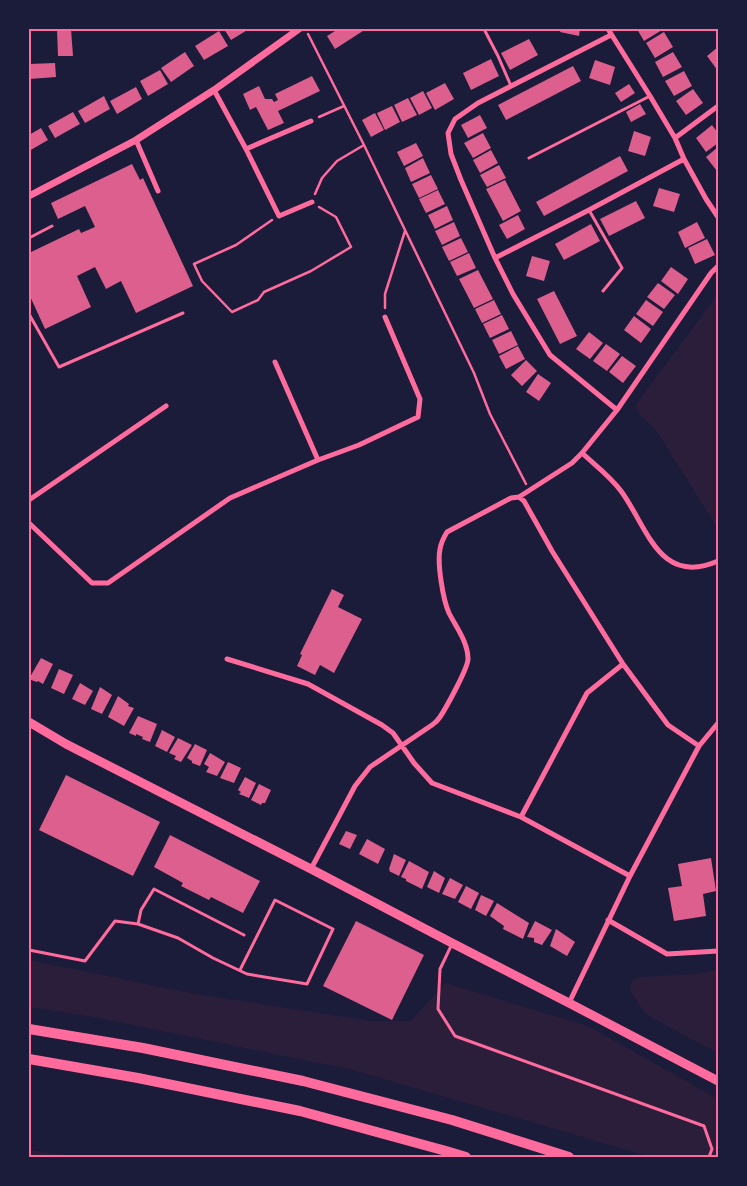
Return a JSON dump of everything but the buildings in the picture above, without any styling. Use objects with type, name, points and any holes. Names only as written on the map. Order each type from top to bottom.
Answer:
[{"type":"highway","points":[[29,1029],[143,1048],[303,1081],[452,1120],[569,1157]]},
{"type":"highway","points":[[29,1060],[138,1078],[300,1112],[466,1157]]},
{"type":"main road","points":[[29,722],[66,744],[718,1081]]},
{"type":"street","points":[[608,29],[675,138],[706,200],[718,217]]},
{"type":"street","points":[[29,196],[136,140],[214,90],[295,30]]},
{"type":"street","points":[[612,35],[478,103],[455,119],[448,133],[451,154],[495,258],[513,294],[550,355],[617,410]]},
{"type":"street","points":[[214,90],[279,216],[312,202]]},
{"type":"street","points":[[675,138],[718,106]]},
{"type":"street","points":[[246,149],[311,121]]},
{"type":"street","points":[[136,140],[158,191]]},
{"type":"street","points":[[495,258],[684,159]]},
{"type":"street","points":[[311,869],[359,780],[370,767],[432,725],[440,716],[466,669],[468,659],[463,640],[445,602],[439,561],[442,540],[447,532],[511,498],[519,497],[572,463],[617,410],[711,273],[718,266]]},
{"type":"street","points":[[29,523],[92,583],[108,583],[230,498],[318,460],[359,445],[418,417],[420,399],[385,317]]},
{"type":"street","points":[[275,362],[318,460]]},
{"type":"street","points":[[29,500],[166,406]]},
{"type":"street","points":[[582,453],[605,472],[621,491],[657,550],[666,558],[677,564],[691,567],[708,565],[718,561]]},
{"type":"street","points":[[519,497],[524,501],[556,558],[623,664],[668,725],[699,746]]},
{"type":"street","points":[[227,659],[308,684],[393,733],[414,763],[432,783],[521,817],[630,876]]},
{"type":"street","points":[[521,817],[587,693],[623,664]]},
{"type":"street","points":[[570,1003],[630,876],[699,746],[718,723]]},
{"type":"street","points":[[608,920],[667,954],[718,951]]},
{"type":"lane","points":[[484,29],[511,86]]},
{"type":"lane","points":[[529,158],[650,96]]},
{"type":"lane","points":[[589,210],[622,268],[603,291]]},
{"type":"lane","points":[[29,238],[52,226]]},
{"type":"lane","points":[[29,314],[59,367],[183,313]]},
{"type":"lane","points":[[138,924],[141,910],[154,889],[244,935]]},
{"type":"lane","points":[[29,950],[85,961],[115,921],[138,924],[178,938],[246,974],[307,984],[333,929],[275,900],[240,970]]},
{"type":"lane","points":[[452,943],[440,969],[438,1008],[455,1036],[704,1126],[712,1149],[709,1157]]},
{"type":"path","points":[[305,29],[405,230],[474,373],[490,414],[529,491]]},
{"type":"path","points":[[311,121],[344,106]]},
{"type":"path","points":[[279,216],[236,245],[194,264],[202,281],[232,312],[258,300],[264,292],[311,270],[351,247],[336,217],[312,202],[322,178],[337,161],[364,146]]},
{"type":"path","points":[[385,317],[385,294],[405,230]]},
{"type":"shaded area","points":[[718,294],[718,529],[656,430],[635,406]]},
{"type":"shaded area","points":[[29,960],[195,994],[371,1021],[411,1021],[445,983],[588,1026],[718,1099],[718,1157],[651,1157],[353,1070],[94,1017],[29,1007]]},
{"type":"shaded area","points":[[718,970],[718,1053],[644,1012],[630,990],[632,982],[638,977],[698,974]]},
{"type":"shaded area","points":[[29,1150],[79,1157],[29,1157]]}]
